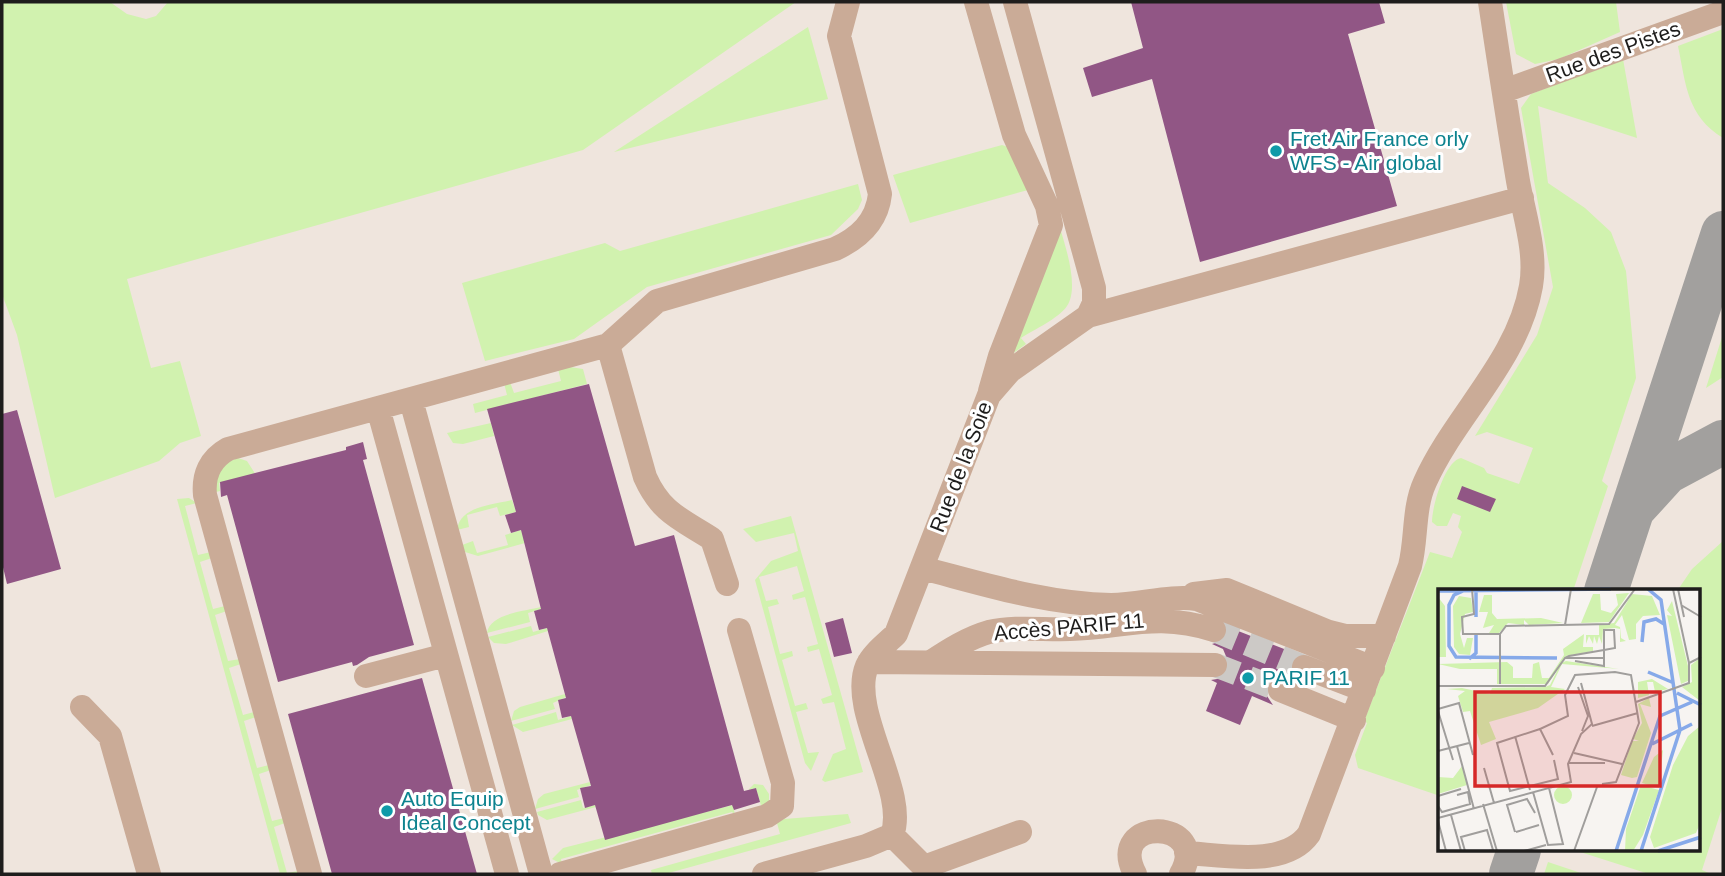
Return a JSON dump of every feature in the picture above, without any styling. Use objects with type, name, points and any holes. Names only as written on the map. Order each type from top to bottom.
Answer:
[{"type":"street","points":[[310,874],[205,495],[205,476],[216,458],[228,449],[608,345],[657,301],[835,249],[853,241],[868,226],[879,207],[880,194],[839,36],[848,2]]},
{"type":"street","points":[[976,2],[1014,135],[1047,206],[1051,225],[1000,356],[989,395]]},
{"type":"street","points":[[1016,2],[1094,288],[1094,303],[1088,316]]},
{"type":"street","points":[[1135,874],[1129,856],[1136,839],[1152,830],[1170,832],[1183,845],[1184,864],[1268,855],[1297,846],[1313,827],[1410,566],[1415,544],[1419,497],[1425,481],[1445,443],[1491,376],[1525,311],[1533,265],[1490,2]]},
{"type":"street","name":"Rue des Pistes","points":[[1504,91],[1723,12]]},
{"type":"street","name":"Rue de la Soie","points":[[869,662],[896,634],[989,395],[1010,371],[1088,316],[1522,198]]},
{"type":"street","points":[[608,345],[645,477],[654,498],[671,515],[712,539],[727,584]]},
{"type":"street","points":[[411,400],[541,874]]},
{"type":"street","points":[[379,408],[507,874]]},
{"type":"street","points":[[922,568],[1044,599],[1113,605],[1131,613],[1211,590],[1227,590],[1329,632],[1345,636],[1384,636]]},
{"type":"street","points":[[1183,597],[1209,602],[1369,679]]},
{"type":"street","name":"Accès PARIF 11","points":[[931,662],[969,640],[999,630],[1088,628],[1131,613],[1214,630]]},
{"type":"street","points":[[560,874],[767,816],[782,806],[783,783],[739,630]]},
{"type":"street","points":[[366,676],[446,654]]},
{"type":"street","points":[[869,662],[864,678],[864,695],[894,813],[892,835]]},
{"type":"street","name":"Accès PARIF 11","points":[[869,662],[1215,665]]},
{"type":"street","points":[[1304,667],[1369,679]]},
{"type":"street","points":[[1280,690],[1354,720]]},
{"type":"street","points":[[82,707],[110,736],[149,874]]},
{"type":"street","points":[[892,835],[925,867],[1020,832]]},
{"type":"street","points":[[764,874],[866,846],[892,835]]},
{"type":"shaded area","points":[[2,2],[1723,2],[1723,874],[2,874]]},
{"type":"green space","points":[[2,2],[110,2],[127,14],[146,19],[156,16],[168,2],[796,2],[583,150],[127,279],[151,368],[180,361],[201,436],[180,443],[159,461],[55,498],[17,335],[2,294]]},
{"type":"green space","points":[[1506,2],[1616,2],[1620,32],[1559,59],[1535,64],[1516,54]]},
{"type":"green space","points":[[808,27],[828,99],[614,152]]},
{"type":"green space","points":[[1723,29],[1723,138],[1702,120],[1695,110],[1686,86],[1678,46]]},
{"type":"green space","points":[[1623,59],[1637,138],[1538,106],[1548,183],[1585,208],[1611,232],[1626,271],[1636,378],[1602,481],[1608,486],[1574,589],[1438,589],[1438,795],[1358,768],[1355,755],[1367,723],[1364,721],[1430,552],[1452,558],[1462,532],[1458,527],[1461,516],[1453,513],[1447,526],[1437,526],[1432,522],[1434,506],[1445,475],[1455,461],[1461,458],[1484,468],[1487,473],[1519,484],[1533,448],[1487,432],[1475,436],[1537,335],[1553,287],[1521,108],[1531,94]]},
{"type":"green space","points":[[1002,145],[1008,147],[1028,190],[910,223],[893,175]]},
{"type":"green space","points":[[858,184],[862,200],[858,209],[831,235],[647,287],[574,339],[485,361],[462,283],[605,243],[620,251]]},
{"type":"green space","points":[[1056,214],[1069,261],[1071,297],[1058,315],[1021,338],[1026,344],[1011,355]]},
{"type":"green space","points":[[1723,334],[1723,377],[1706,388]]},
{"type":"green space","points":[[558,369],[583,369],[587,384],[475,413],[473,404],[507,395],[504,383],[510,382],[514,393],[561,381]]},
{"type":"green space","points":[[491,423],[494,436],[463,444],[453,443],[447,433]]},
{"type":"green space","points":[[238,458],[247,461],[256,475],[219,483],[220,491],[212,493],[222,464]]},
{"type":"green space","points":[[189,498],[197,503],[185,506],[198,555],[211,552],[212,558],[200,562],[213,609],[225,606],[227,611],[215,615],[228,661],[240,659],[241,664],[229,668],[243,715],[254,712],[256,717],[244,721],[257,768],[269,765],[271,770],[259,774],[272,821],[284,818],[285,823],[274,827],[287,873],[298,871],[299,874],[280,874],[177,499]]},
{"type":"green space","points":[[512,500],[516,512],[500,516],[497,507],[467,515],[469,527],[457,530],[459,522],[470,511]]},
{"type":"green space","points":[[791,516],[863,772],[825,782],[822,780],[833,754],[846,749],[834,702],[823,704],[821,699],[832,695],[819,649],[808,652],[807,647],[818,644],[805,597],[793,600],[792,595],[804,591],[797,566],[759,577],[766,601],[777,599],[779,604],[768,607],[780,654],[792,651],[793,656],[782,660],[795,706],[806,703],[808,709],[796,712],[808,753],[819,752],[811,771],[805,763],[755,580],[771,561],[798,551],[794,533],[756,542],[743,529]]},
{"type":"green space","points":[[521,530],[525,543],[478,556],[465,552],[462,545],[473,541],[477,553],[508,545],[505,535]]},
{"type":"green space","points":[[1723,541],[1723,805],[1702,870],[1711,874],[1649,874],[1580,852],[1700,852],[1700,589],[1678,589],[1692,569]]},
{"type":"green space","points":[[541,607],[542,609],[528,613],[530,622],[487,633],[494,621],[501,617]]},
{"type":"green space","points":[[531,626],[533,632],[547,628],[548,631],[506,644],[494,643],[488,637]]},
{"type":"green space","points":[[565,694],[566,697],[553,703],[555,709],[511,721],[514,711],[520,707]]},
{"type":"green space","points":[[556,712],[558,720],[571,716],[572,719],[523,732],[512,725]]},
{"type":"green space","points":[[590,782],[591,785],[577,790],[579,797],[535,809],[538,799],[544,794]]},
{"type":"green space","points":[[754,784],[763,785],[769,794],[769,802],[762,809],[756,788],[748,790]]},
{"type":"green space","points":[[581,800],[583,808],[596,807],[547,820],[537,812]]},
{"type":"green space","points":[[733,805],[735,815],[732,812],[561,859],[562,864],[552,859],[563,848]]},
{"type":"green space","points":[[848,814],[851,823],[665,874],[652,874],[651,870],[780,834],[777,823],[784,819]]},
{"type":"green space","points":[[1548,862],[1584,874],[1544,874]]},
{"type":"building","name":"Fret Air France orly WFS - Air global","points":[[1131,2],[1379,2],[1385,23],[1348,34],[1397,206],[1200,262],[1152,79],[1092,97],[1083,68],[1143,48]]},
{"type":"building","points":[[589,384],[635,546],[674,535],[744,791],[756,788],[760,802],[734,810],[732,805],[605,840],[595,805],[585,808],[580,788],[591,786],[571,716],[562,718],[558,700],[566,698],[547,628],[539,630],[534,611],[541,609],[521,530],[511,533],[505,515],[516,512],[487,409]]},
{"type":"building","points":[[17,410],[61,569],[7,584],[2,563],[2,414]]},
{"type":"building","points":[[363,442],[367,459],[363,460],[414,645],[369,657],[357,665],[353,666],[352,662],[278,682],[227,495],[221,497],[220,482],[346,450],[346,447]]},
{"type":"building","points":[[1462,486],[1496,499],[1490,512],[1457,499]]},
{"type":"building","points":[[843,618],[852,653],[834,657],[825,623]]},
{"type":"building","points":[[1228,627],[1297,654],[1290,662],[1292,676],[1285,673],[1284,676],[1277,675],[1267,684],[1265,693],[1273,705],[1252,696],[1240,725],[1206,711],[1217,683],[1211,680],[1223,678],[1230,666],[1223,649],[1212,644],[1225,640]]},
{"type":"building","name":"Auto Equip Ideal Concept","points":[[422,678],[477,874],[332,874],[288,714]]},
{"type":"taxiway","points":[[1607,589],[1723,233]]},
{"type":"taxiway","points":[[1636,506],[1667,472],[1723,442]]},
{"type":"taxiway","points":[[1511,874],[1518,852]]},
{"type":"tunnel","points":[[1214,630],[1304,667]]},
{"type":"tunnel","points":[[1215,665],[1280,690]]},
{"type":"place","name":"Fret Air France orly WFS - Air global","points":[[1276,151]]},
{"type":"place","name":"PARIF 11","points":[[1248,678]]},
{"type":"place","name":"Auto Equip Ideal Concept","points":[[387,811]]}]
